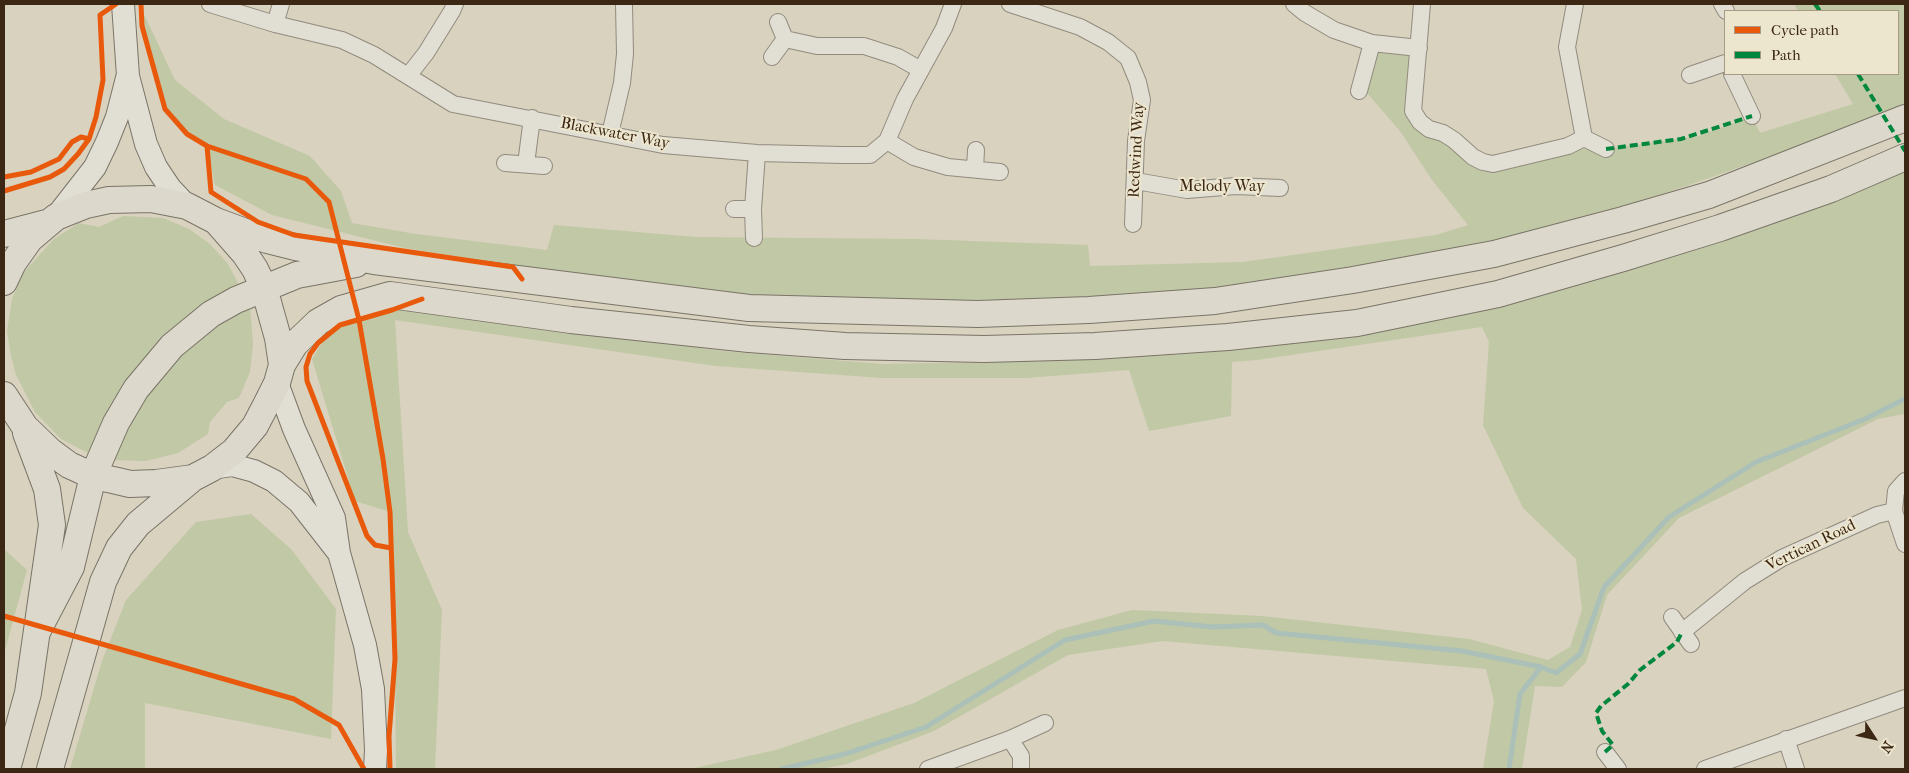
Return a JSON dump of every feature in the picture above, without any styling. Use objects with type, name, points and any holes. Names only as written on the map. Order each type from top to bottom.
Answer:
[{"type":"highway","points":[[4,234],[53,220],[86,205],[109,200],[151,199],[187,206],[216,221],[267,240],[295,247],[374,260],[749,308],[978,314],[1089,310],[1215,301],[1353,280],[1494,254],[1709,195],[1905,118]]},
{"type":"highway","points":[[50,769],[103,582],[119,548],[138,524],[234,451],[255,426],[294,344],[318,322],[341,309],[390,295],[581,321],[748,339],[845,346],[984,349],[1095,346],[1228,337],[1356,323],[1498,294],[1720,228],[1831,189],[1905,158]]},
{"type":"highway","points":[[4,282],[13,263],[30,239],[53,220]]},
{"type":"highway","points":[[216,221],[245,254],[264,288],[278,338],[280,374]]},
{"type":"highway","points":[[37,632],[71,567],[94,476],[116,423],[136,389],[172,346],[211,314],[236,300],[264,288],[297,275],[374,260]]},
{"type":"highway","points":[[4,395],[24,427],[48,490],[52,525],[28,693],[8,769]]},
{"type":"highway","points":[[24,427],[62,460],[94,476],[130,484],[156,483],[203,473]]},
{"type":"main road","points":[[123,4],[128,76],[146,144],[156,167],[170,188],[187,206]]},
{"type":"main road","points":[[53,220],[95,167],[117,117],[128,76]]},
{"type":"main road","points":[[280,374],[294,430],[334,518],[339,553],[365,645],[373,689],[375,769]]},
{"type":"main road","points":[[203,473],[232,465],[254,471],[274,481],[299,502],[339,553]]},
{"type":"street","name":"Blackwater Way","points":[[210,4],[275,24],[342,40],[374,55],[453,104],[663,144],[757,154],[870,154],[887,141]]},
{"type":"street","points":[[275,24],[281,4]]},
{"type":"street","points":[[408,76],[426,53],[455,4]]},
{"type":"street","points":[[610,134],[622,83],[625,54],[624,4]]},
{"type":"street","points":[[953,4],[944,28],[905,99],[887,141],[914,157],[948,167],[1000,172]]},
{"type":"street","name":"Redwind Way","points":[[1010,4],[1047,10],[1108,42],[1128,58],[1138,82],[1142,100],[1136,141],[1133,224]]},
{"type":"street","points":[[1422,4],[1413,111],[1420,122],[1429,129],[1443,133],[1454,140],[1473,158],[1493,164],[1568,146],[1584,138]]},
{"type":"street","points":[[1575,4],[1567,47],[1584,138]]},
{"type":"street","points":[[1303,7],[1334,30],[1372,43],[1419,48]]},
{"type":"street","points":[[778,22],[785,40]]},
{"type":"street","points":[[785,40],[816,46],[864,46],[898,57],[921,70]]},
{"type":"street","points":[[772,57],[785,40]]},
{"type":"street","points":[[1357,92],[1372,43]]},
{"type":"street","points":[[1690,75],[1724,63]]},
{"type":"street","points":[[1732,75],[1752,116]]},
{"type":"street","points":[[526,164],[532,118]]},
{"type":"street","points":[[1584,138],[1606,149]]},
{"type":"street","points":[[975,170],[976,150]]},
{"type":"street","points":[[754,238],[753,209],[757,154]]},
{"type":"street","points":[[505,163],[544,166]]},
{"type":"street","name":"Melody Way","points":[[1136,181],[1187,190],[1236,186],[1265,180],[1280,188]]},
{"type":"street","points":[[734,209],[753,209]]},
{"type":"street","points":[[1905,481],[1896,491],[1894,511],[1905,544]]},
{"type":"street","name":"Vertican Road","points":[[1672,618],[1687,638],[1745,581],[1782,558],[1877,515],[1894,511]]},
{"type":"street","points":[[1706,769],[1905,698]]},
{"type":"street","points":[[928,769],[1010,739],[1045,723]]},
{"type":"street","points":[[1010,739],[1021,756],[1022,769]]},
{"type":"street","points":[[1786,739],[1796,769]]},
{"type":"street","points":[[1605,752],[1618,769]]},
{"type":"green space","points":[[1794,4],[1905,4],[1905,104],[1862,125],[1625,207],[1435,258],[1225,288],[1082,300],[898,305],[739,294],[542,270],[405,248],[272,215],[215,185],[207,146],[187,134],[165,109],[142,26],[141,8],[175,80],[224,119],[310,156],[341,191],[352,223],[416,234],[547,250],[554,225],[696,237],[915,239],[1088,245],[1090,266],[1243,262],[1436,235],[1468,225],[1432,180],[1400,131],[1367,93],[1359,91],[1372,43],[1419,48],[1413,111],[1483,162],[1584,138],[1606,149],[1699,136],[1752,116],[1760,133],[1853,104],[1836,75],[1899,75],[1899,10],[1797,10]]},
{"type":"green space","points":[[1905,168],[1905,414],[1878,419],[1679,518],[1607,595],[1586,662],[1562,687],[1535,686],[1522,769],[1483,769],[1494,701],[1486,669],[1163,641],[1068,655],[934,731],[847,764],[822,769],[690,769],[776,750],[914,703],[1058,630],[1132,610],[1262,616],[1469,639],[1548,660],[1570,647],[1582,610],[1576,559],[1523,508],[1483,425],[1489,342],[1482,327],[1232,362],[1231,416],[1149,431],[1129,370],[1026,378],[882,378],[716,366],[395,320],[408,532],[442,610],[435,769],[396,769],[395,659],[390,512],[355,501],[312,359],[332,326],[394,305],[722,351],[882,364],[1078,360],[1185,354],[1342,337]]},
{"type":"green space","points":[[123,216],[163,218],[189,229],[210,244],[228,264],[239,285],[90,454],[61,439],[35,412],[16,375],[7,331],[12,299],[24,272],[54,239],[79,223],[99,227]]},
{"type":"green space","points":[[250,306],[253,344],[250,372],[239,398],[227,402],[210,422],[208,434],[178,453],[146,461],[111,460],[125,427],[160,376],[194,341],[218,323]]},
{"type":"green space","points":[[251,514],[291,549],[336,609],[331,739],[145,703],[145,769],[70,769],[102,661],[126,600],[196,522]]},
{"type":"green space","points":[[4,549],[27,570],[4,654]]},
{"type":"waterway","points":[[782,769],[845,754],[926,727],[1065,640],[1154,621],[1212,627],[1263,625],[1276,633],[1462,651],[1541,667],[1556,673],[1580,654],[1604,587],[1669,517],[1756,462],[1865,419],[1905,399]]},
{"type":"waterway","points":[[1509,769],[1520,694],[1541,667]]},
{"type":"marked path","points":[[1815,4],[1819,10]]},
{"type":"marked path","points":[[1859,75],[1905,151]]},
{"type":"marked path","points":[[1606,149],[1681,139],[1752,116]]},
{"type":"marked path","points":[[1605,752],[1613,745],[1602,731],[1596,713],[1601,706],[1628,684],[1640,670],[1677,642],[1682,632]]},
{"type":"cycle path","points":[[4,191],[50,177],[64,169],[89,139],[96,117],[103,80],[100,15],[116,4]]},
{"type":"cycle path","points":[[141,4],[142,26],[165,109],[187,134],[207,146],[306,179],[329,202],[359,320],[383,459],[390,512],[395,659],[389,736],[390,769]]},
{"type":"cycle path","points":[[4,177],[31,172],[59,159],[72,142],[81,137],[89,139]]},
{"type":"cycle path","points":[[207,146],[211,192],[258,222],[294,235],[513,267],[522,279]]},
{"type":"cycle path","points":[[391,548],[375,545],[367,536],[307,381],[306,367],[310,354],[318,343],[340,325],[422,299]]},
{"type":"cycle path","points":[[4,616],[294,699],[339,725],[364,769]]}]
